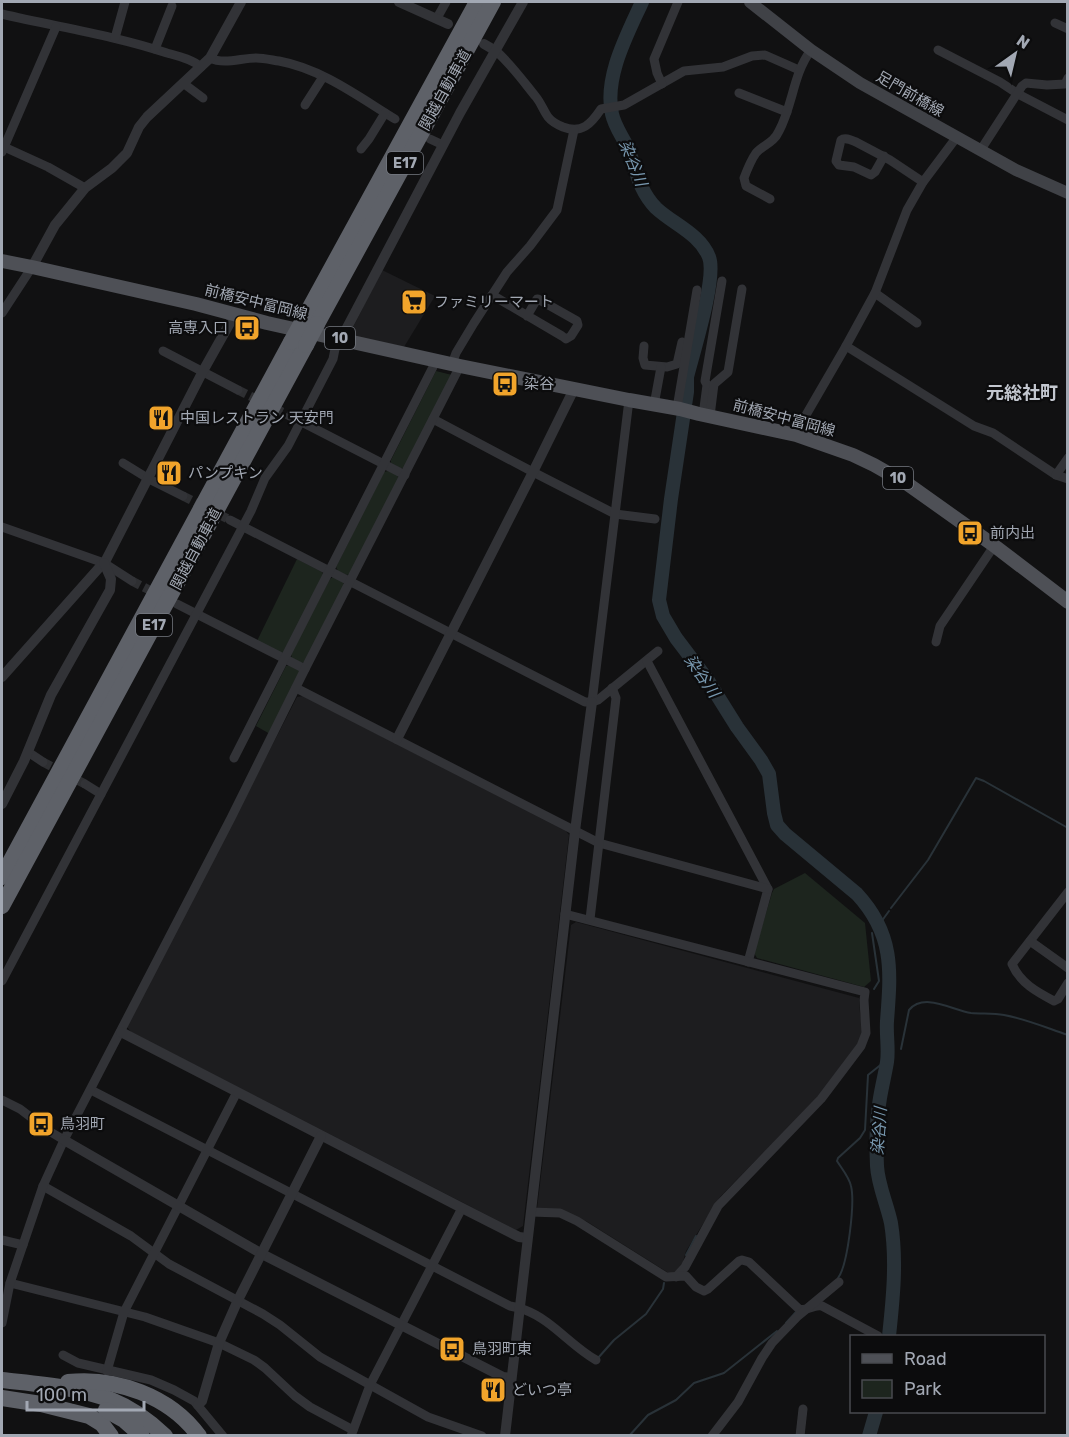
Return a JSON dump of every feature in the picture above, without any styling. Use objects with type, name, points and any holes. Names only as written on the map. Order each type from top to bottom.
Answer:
[{"type":"highway","name":"関越自動車道","points":[[2,906],[477,2]]},
{"type":"highway","name":"関越自動車道","points":[[310,323],[493,2]]},
{"type":"highway","name":"関越自動車道","points":[[2,877],[299,344]]},
{"type":"highway","points":[[2,1380],[84,1392],[111,1400],[139,1415],[165,1436]]},
{"type":"highway","points":[[43,1385],[81,1381],[131,1389],[169,1406],[199,1436]]},
{"type":"highway","points":[[2,1398],[41,1404],[89,1416],[102,1424],[111,1436]]},
{"type":"highway","points":[[41,1404],[70,1401],[93,1405],[115,1414],[142,1436]]},
{"type":"main road","name":"足門前橋線","points":[[750,2],[811,50],[860,83],[1016,170],[1068,193]]},
{"type":"main road","name":"前橋安中富岡線","points":[[2,261],[456,365],[679,409]]},
{"type":"main road","name":"10","points":[[679,409],[704,415]]},
{"type":"main road","name":"前橋安中富岡線","points":[[704,415],[796,435],[853,455],[897,477],[1068,602]]},
{"type":"street","points":[[115,38],[125,2]]},
{"type":"street","points":[[2,313],[32,267],[55,225],[85,188],[125,156],[147,117],[210,58],[242,2]]},
{"type":"street","points":[[399,2],[448,24]]},
{"type":"street","points":[[437,18],[446,2]]},
{"type":"street","points":[[2,981],[251,511],[265,478],[288,446],[333,359],[335,349],[443,145],[523,2]]},
{"type":"street","points":[[662,84],[654,59],[678,2]]},
{"type":"street","points":[[155,49],[172,6]]},
{"type":"street","points":[[2,14],[115,38],[196,62],[201,67]]},
{"type":"street","points":[[1055,23],[1068,29]]},
{"type":"street","points":[[56,27],[2,149],[48,167],[85,188]]},
{"type":"street","points":[[483,44],[495,51],[523,80],[549,118],[561,126],[574,130],[589,123],[604,107],[624,105],[684,71],[723,67],[752,56],[765,55],[799,70]]},
{"type":"street","points":[[770,199],[746,186],[744,178],[756,153],[776,137],[784,121],[799,70],[811,50]]},
{"type":"street","points":[[938,51],[1067,118]]},
{"type":"street","points":[[210,58],[216,60],[255,58],[307,69],[395,119]]},
{"type":"street","points":[[305,105],[323,77]]},
{"type":"street","points":[[980,150],[1022,86],[1026,83],[1065,84],[1068,78]]},
{"type":"street","points":[[183,83],[204,98]]},
{"type":"street","points":[[739,93],[787,112]]},
{"type":"street","points":[[361,149],[385,113]]},
{"type":"street","points":[[2,1323],[10,1283],[43,1186],[64,1140],[433,419],[456,365],[456,353],[507,272],[557,210],[574,130]]},
{"type":"street","points":[[796,435],[874,293],[904,216],[923,182],[956,138]]},
{"type":"street","points":[[430,139],[443,145]]},
{"type":"street","points":[[884,156],[871,175],[854,167],[838,165],[836,161],[843,139],[856,141],[884,156],[923,182]]},
{"type":"street","points":[[704,415],[707,384],[705,381],[722,281]]},
{"type":"street","points":[[704,415],[714,384],[728,372],[742,289]]},
{"type":"street","points":[[679,409],[697,290]]},
{"type":"street","points":[[874,293],[917,323]]},
{"type":"street","points":[[492,295],[527,316],[566,339],[571,336],[578,325],[577,321],[537,298],[527,316]]},
{"type":"street","points":[[2,677],[104,562],[235,314]]},
{"type":"street","points":[[644,346],[645,365],[671,367],[677,364],[682,342]]},
{"type":"street","points":[[846,346],[974,426],[993,433],[1056,475],[1068,479]]},
{"type":"street","points":[[163,351],[238,390]]},
{"type":"street","points":[[234,758],[433,367],[435,359]]},
{"type":"street","points":[[654,405],[661,367]]},
{"type":"street","points":[[397,740],[574,389]]},
{"type":"street","points":[[505,1436],[575,831],[595,689],[629,400]]},
{"type":"street","points":[[290,416],[405,475]]},
{"type":"street","points":[[433,419],[615,514],[655,519]]},
{"type":"street","points":[[1056,475],[1068,458]]},
{"type":"street","points":[[123,464],[183,496]]},
{"type":"street","points":[[230,520],[585,702],[598,700],[658,651]]},
{"type":"street","points":[[2,527],[104,562],[132,582]]},
{"type":"street","points":[[936,642],[940,626],[994,546]]},
{"type":"street","points":[[2,804],[28,752],[51,695],[110,590],[111,579],[104,562]]},
{"type":"street","points":[[177,604],[305,669]]},
{"type":"street","points":[[646,661],[768,889],[748,962]]},
{"type":"street","points":[[296,688],[599,843],[768,889]]},
{"type":"street","points":[[590,919],[616,698],[612,688]]},
{"type":"street","points":[[28,752],[43,762]]},
{"type":"street","points":[[85,784],[100,794]]},
{"type":"street","points":[[1068,892],[1012,964],[1027,985],[1054,1001],[1058,999],[1068,983]]},
{"type":"street","points":[[566,914],[865,992],[866,1033],[861,1046],[830,1089],[718,1206],[686,1267],[676,1277]]},
{"type":"street","points":[[1030,941],[1068,968]]},
{"type":"street","points":[[121,1032],[519,1237],[527,1238]]},
{"type":"street","points":[[91,1090],[510,1306],[527,1311],[596,1360]]},
{"type":"street","points":[[107,1371],[124,1312],[237,1092]]},
{"type":"street","points":[[2,1100],[20,1109],[64,1140],[262,1254],[503,1377],[511,1378]]},
{"type":"street","points":[[198,1405],[202,1401],[219,1344],[238,1300],[321,1136]]},
{"type":"street","points":[[43,1186],[131,1236],[169,1264],[273,1320],[320,1357],[428,1417],[482,1436]]},
{"type":"street","points":[[10,1283],[160,1322],[247,1356],[260,1364],[310,1407],[352,1432],[370,1384],[462,1208]]},
{"type":"street","points":[[531,1212],[560,1214],[577,1221],[666,1277],[686,1276],[696,1287],[704,1291],[738,1261],[746,1260],[799,1309],[822,1306],[876,1335]]},
{"type":"street","points":[[2,1240],[23,1245]]},
{"type":"street","points":[[712,1436],[738,1402],[772,1343],[791,1322],[839,1282]]},
{"type":"street","points":[[63,1355],[78,1363],[163,1384],[190,1398],[223,1436]]},
{"type":"street","points":[[800,1436],[803,1409]]},
{"type":"shaded area","points":[[382,270],[435,296],[404,347],[349,335]]},
{"type":"shaded area","points":[[303,696],[566,831],[569,835],[523,1226],[516,1230],[131,1032],[127,1027],[297,697]]},
{"type":"shaded area","points":[[576,922],[859,998],[863,1027],[861,1039],[815,1100],[720,1197],[674,1274],[667,1272],[586,1221],[537,1209],[571,925]]},
{"type":"green space","points":[[436,371],[452,375],[405,468],[400,468],[391,463],[391,460]]},
{"type":"green space","points":[[388,471],[397,475],[399,479],[351,573],[347,575],[338,571],[336,567],[384,472]]},
{"type":"green space","points":[[297,559],[322,572],[324,576],[286,652],[281,653],[257,641]]},
{"type":"green space","points":[[333,577],[343,582],[344,587],[305,662],[302,663],[292,658],[291,654]]},
{"type":"green space","points":[[290,665],[299,669],[300,674],[270,734],[256,726],[286,666]]},
{"type":"green space","points":[[805,873],[865,923],[871,981],[864,987],[757,958],[754,953],[774,889]]},
{"type":"waterway","name":"染谷川","points":[[642,2],[618,56],[611,86],[612,114],[646,195],[656,208],[699,242],[709,257],[711,267],[699,334],[687,377],[687,392],[659,600],[663,616],[676,638],[707,679],[769,774],[777,825],[857,894],[869,909],[884,938],[889,969],[888,1057],[879,1106],[876,1149],[878,1173],[891,1223],[894,1251],[889,1335]]},
{"type":"waterway","points":[[891,908],[928,860],[976,778],[1068,828]]},
{"type":"waterway","points":[[876,929],[889,911]]},
{"type":"waterway","points":[[872,933],[879,981],[874,989]]},
{"type":"waterway","points":[[901,1049],[909,1010],[922,1002],[971,1013],[1012,1017],[1068,1035]]},
{"type":"waterway","points":[[838,1278],[848,1247],[852,1194],[849,1179],[837,1161],[865,1130],[868,1075],[888,1059]]},
{"type":"waterway","points":[[686,1255],[696,1236]]},
{"type":"waterway","points":[[598,1358],[614,1340],[646,1314],[663,1289],[664,1283]]},
{"type":"waterway","points":[[786,1323],[796,1312]]},
{"type":"waterway","points":[[629,1436],[648,1415],[676,1400],[694,1383],[724,1373],[777,1331]]},
{"type":"waterway","name":"染谷川","points":[[869,1436],[876,1413]]},
{"type":"tunnel","points":[[238,390],[290,416]]},
{"type":"tunnel","points":[[183,496],[230,520]]},
{"type":"tunnel","points":[[132,581],[157,594]]},
{"type":"tunnel","points":[[43,762],[85,784]]},
{"type":"place","name":"ファミリーマート","points":[[414,302]]},
{"type":"place","name":"高専入口","points":[[247,328]]},
{"type":"place","name":"染谷","points":[[505,384]]},
{"type":"place","name":"中国レストラン 天安門","points":[[161,418]]},
{"type":"place","name":"パンプキン","points":[[169,473]]},
{"type":"place","name":"前内出","points":[[970,533]]},
{"type":"place","name":"鳥羽町","points":[[41,1124]]},
{"type":"place","name":"鳥羽町東","points":[[452,1349]]},
{"type":"place","name":"どいつ亭","points":[[493,1390]]},
{"type":"district","name":"元総社町","points":[[1022,393]]}]
